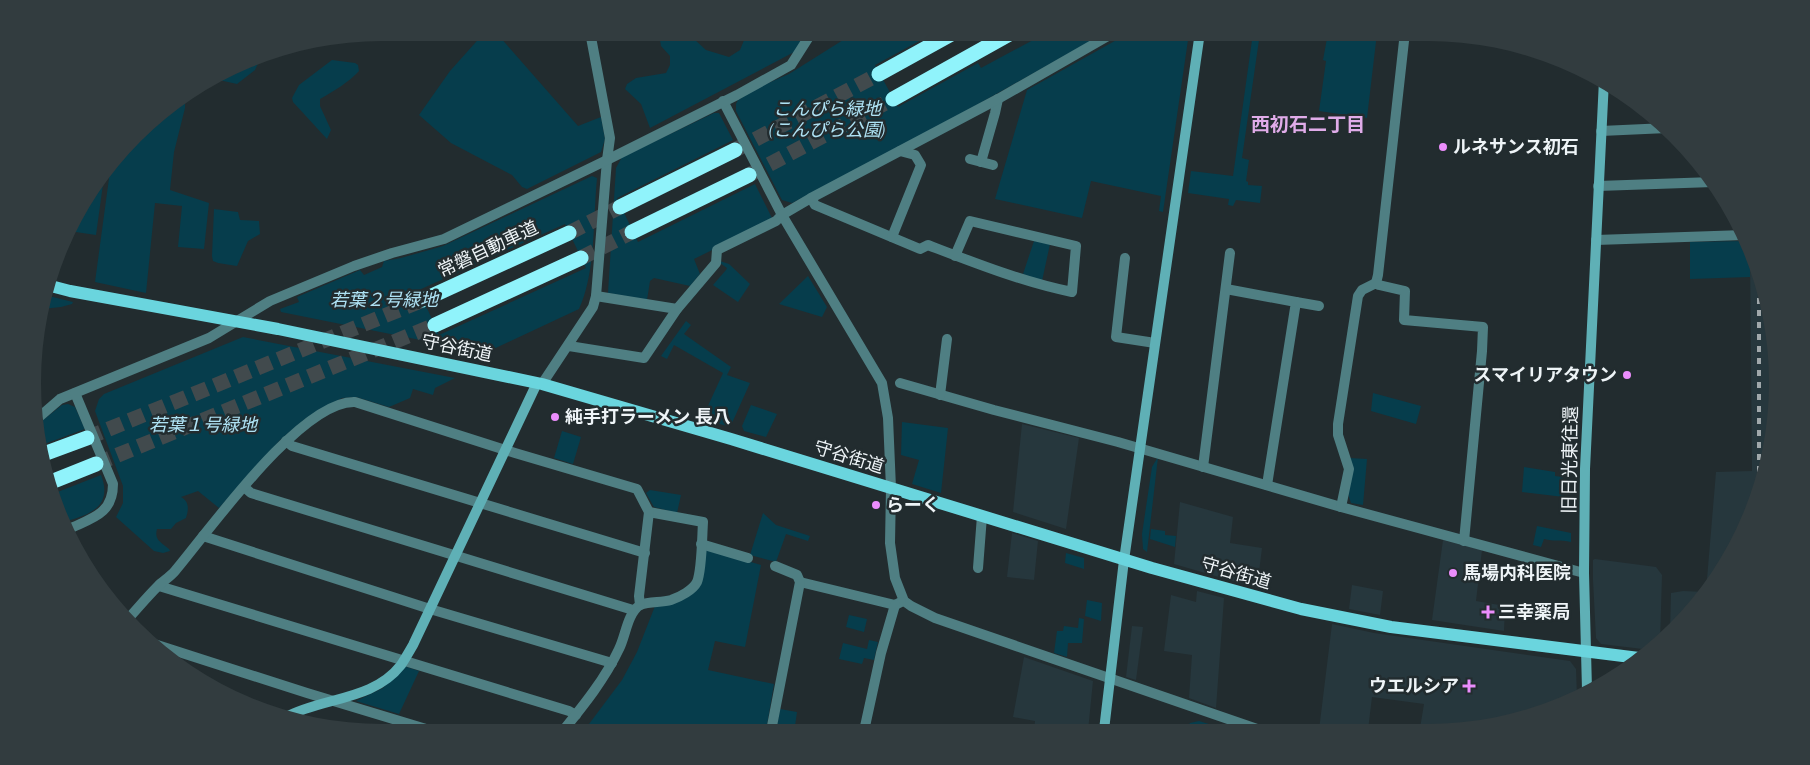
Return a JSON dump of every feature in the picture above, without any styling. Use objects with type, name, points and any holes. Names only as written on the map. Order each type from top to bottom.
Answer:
[{"type":"highway","points":[[879,74],[939,41]]},
{"type":"highway","points":[[893,99],[997,41]]},
{"type":"highway","points":[[620,207],[735,150]]},
{"type":"highway","points":[[632,232],[749,175]]},
{"type":"highway","name":"常磐自動車道","points":[[423,300],[568,233]]},
{"type":"highway","points":[[435,324],[581,258]]},
{"type":"highway","points":[[49,453],[88,438]]},
{"type":"highway","points":[[56,480],[96,464]]},
{"type":"main road","name":"守谷街道","points":[[55,287],[239,321],[540,383],[731,439],[1124,560],[1270,601],[1381,625],[1630,657]]},
{"type":"street","points":[[297,713],[315,705],[356,695],[382,683],[401,666],[413,645],[505,450],[540,383],[569,346],[593,307],[596,296],[610,138],[592,41]]},
{"type":"street","points":[[43,414],[60,400],[75,393],[209,338],[270,301],[354,266],[392,253],[444,239],[607,160],[791,64],[806,41]]},
{"type":"street","points":[[569,346],[644,358],[676,309],[716,263],[717,250],[776,221],[782,215],[811,198],[998,99],[1100,41]]},
{"type":"street","points":[[1105,724],[1124,560],[1199,41]]},
{"type":"street","points":[[1341,507],[1349,469],[1338,435],[1338,424],[1358,296],[1362,290],[1376,283],[1378,275],[1404,41]]},
{"type":"street","name":"旧日光東往還","points":[[1586,685],[1584,469],[1603,90]]},
{"type":"street","points":[[981,162],[996,113],[998,99]]},
{"type":"street","points":[[723,101],[782,215],[882,383],[888,418],[891,558],[900,603],[881,653],[866,724]]},
{"type":"street","points":[[1601,131],[1656,129]]},
{"type":"street","points":[[892,237],[921,165],[915,155],[900,151]]},
{"type":"street","points":[[970,159],[994,165]]},
{"type":"street","points":[[1598,186],[1703,182]]},
{"type":"street","points":[[811,198],[815,205],[920,249],[928,245],[955,256],[1042,286],[1072,292],[1076,246],[970,221],[955,256]]},
{"type":"street","points":[[1596,240],[1735,235]]},
{"type":"street","points":[[1203,467],[1230,253]]},
{"type":"street","points":[[1125,258],[1116,337],[1155,343]]},
{"type":"street","points":[[1376,283],[1405,291],[1404,320],[1483,327],[1464,541]]},
{"type":"street","points":[[1226,289],[1319,306]]},
{"type":"street","points":[[596,296],[676,309]]},
{"type":"street","points":[[1267,485],[1296,302]]},
{"type":"street","points":[[940,395],[947,339]]},
{"type":"street","points":[[900,383],[1140,448],[1341,507],[1584,573]]},
{"type":"street","points":[[73,527],[104,511],[111,500],[113,492],[113,484],[75,393]]},
{"type":"street","points":[[132,614],[173,573],[244,487],[286,441],[308,422],[333,407],[348,401],[355,402],[505,450],[636,488],[649,512],[637,608],[612,663],[569,724]]},
{"type":"street","points":[[42,408],[50,408]]},
{"type":"street","points":[[286,441],[292,446],[645,553]]},
{"type":"street","points":[[244,487],[251,493],[454,556],[637,608],[647,602],[670,600],[693,588],[699,575],[703,522],[649,512]]},
{"type":"street","points":[[978,568],[982,516]]},
{"type":"street","points":[[203,536],[430,609],[612,663]]},
{"type":"street","points":[[701,544],[748,558]]},
{"type":"street","points":[[772,724],[800,582],[796,575],[775,566]]},
{"type":"street","points":[[800,582],[910,606],[935,618],[1243,724]]},
{"type":"street","points":[[159,586],[569,711],[576,715]]},
{"type":"street","points":[[170,649],[410,724]]},
{"type":"shaded area","points":[[1750,271],[1766,338],[1769,382],[1766,427],[1757,471],[1743,513],[1723,553],[1707,577],[1716,472],[1752,471]]},
{"type":"shaded area","points":[[1022,424],[1079,438],[1066,529],[1013,512]]},
{"type":"shaded area","points":[[1180,502],[1233,517],[1230,543],[1262,548],[1257,588],[1174,564]]},
{"type":"shaded area","points":[[1012,533],[1038,541],[1034,580],[1007,577]]},
{"type":"shaded area","points":[[1443,540],[1482,550],[1476,601],[1505,606],[1504,631],[1432,620]]},
{"type":"shaded area","points":[[1593,560],[1656,567],[1662,575],[1660,632],[1640,649],[1601,644],[1596,638]]},
{"type":"shaded area","points":[[1352,585],[1383,591],[1380,615],[1349,609]]},
{"type":"shaded area","points":[[1197,591],[1224,598],[1216,708],[1189,698],[1192,655],[1164,651],[1171,595],[1196,602]]},
{"type":"shaded area","points":[[1697,592],[1670,623],[1671,593]]},
{"type":"shaded area","points":[[1332,624],[1374,633],[1570,661],[1576,669],[1577,690],[1537,706],[1494,717],[1472,721],[1421,724],[1424,704],[1372,697],[1369,724],[1320,724]]},
{"type":"shaded area","points":[[1132,626],[1143,627],[1136,680],[1126,677]]},
{"type":"shaded area","points":[[1024,657],[1093,681],[1089,724],[1035,724],[1035,721],[1013,717]]},
{"type":"green space","points":[[477,41],[503,41],[578,126],[601,117],[605,139],[601,152],[527,189],[522,187],[512,175],[451,143],[419,115],[450,71]]},
{"type":"green space","points":[[660,41],[696,41],[706,50],[729,57],[740,50],[744,41],[802,41],[796,51],[650,128],[641,104],[625,89],[627,84],[636,78],[666,73],[670,65],[670,56],[661,46]]},
{"type":"green space","name":"こんぴら緑地 (こんぴら公園)","points":[[841,41],[919,41],[875,65],[898,107],[978,63],[981,68],[1031,41],[1091,41],[909,143],[792,203],[782,200],[736,111],[738,100],[759,87],[789,74]]},
{"type":"green space","points":[[1115,41],[1188,41],[1163,212],[1159,211],[1161,196],[1091,181],[1082,218],[995,199],[1027,90]]},
{"type":"green space","points":[[1252,41],[1259,41],[1242,158],[1249,160],[1246,181],[1248,185],[1262,186],[1260,203],[1236,200],[1233,206],[1228,205],[1229,199],[1188,193],[1191,171],[1233,176]]},
{"type":"green space","points":[[1327,41],[1376,41],[1367,118],[1319,111],[1326,61],[1323,60]]},
{"type":"green space","points":[[332,60],[355,63],[358,65],[359,71],[346,83],[320,99],[320,106],[331,130],[327,139],[293,102],[292,98],[299,85]]},
{"type":"green space","points":[[257,65],[255,70],[237,84],[223,81]]},
{"type":"green space","points":[[185,105],[174,152],[170,190],[209,203],[204,249],[178,247],[182,206],[155,203],[146,293],[95,282],[109,179],[141,141]]},
{"type":"green space","points":[[714,113],[719,113],[733,140],[617,198],[638,242],[755,184],[773,220],[694,259],[700,274],[690,286],[654,278],[650,281],[647,300],[608,293],[616,168],[622,157]]},
{"type":"green space","name":"若葉２号緑地","points":[[592,176],[597,178],[591,262],[579,309],[485,353],[281,312],[280,309],[299,302],[297,297],[360,270],[364,275],[382,267],[384,261],[443,246]],"holes":[[[565,224],[586,268],[439,335],[419,290]]]},
{"type":"green space","points":[[102,188],[96,235],[76,232]]},
{"type":"green space","points":[[214,209],[238,212],[240,220],[259,221],[260,234],[248,241],[237,266],[213,261]]},
{"type":"green space","points":[[1034,241],[1050,244],[1042,281],[1023,274]]},
{"type":"green space","points":[[1738,241],[1750,270],[1750,277],[1690,279],[1690,242]]},
{"type":"green space","points":[[720,261],[729,264],[750,284],[738,302],[713,285],[727,268]]},
{"type":"green space","points":[[808,276],[827,307],[822,317],[779,304]]},
{"type":"green space","points":[[52,297],[73,302],[61,307],[50,308]]},
{"type":"green space","points":[[686,321],[691,325],[684,334],[731,367],[727,375],[750,383],[732,423],[727,426],[702,419],[723,373],[674,345],[667,359],[661,356]]},
{"type":"green space","name":"若葉１号緑地","points":[[243,337],[455,378],[435,388],[433,395],[413,389],[410,398],[389,407],[356,397],[342,398],[305,419],[281,439],[219,508],[198,491],[181,497],[188,506],[186,518],[176,523],[171,529],[157,529],[156,533],[157,538],[170,551],[163,553],[154,551],[116,517],[123,503],[123,486],[95,411],[99,399],[104,394]]},
{"type":"green space","points":[[1373,393],[1421,406],[1416,424],[1371,411]]},
{"type":"green space","points":[[68,404],[75,407],[85,429],[47,443],[43,420],[62,405]]},
{"type":"green space","points":[[751,405],[777,414],[766,437],[744,431],[742,426]]},
{"type":"green space","points":[[902,422],[948,428],[941,493],[912,484],[919,460],[901,455]]},
{"type":"green space","points":[[562,431],[581,437],[573,464],[554,458]]},
{"type":"green space","points":[[1158,457],[1147,552],[1143,549],[1142,534],[1152,467]]},
{"type":"green space","points":[[1349,458],[1367,459],[1363,505],[1351,503],[1348,494]]},
{"type":"green space","points":[[1524,467],[1555,472],[1555,476],[1563,477],[1564,497],[1522,492]]},
{"type":"green space","points":[[101,475],[104,485],[102,501],[97,507],[84,516],[70,520],[59,491]]},
{"type":"green space","points":[[650,490],[681,495],[677,513],[654,507],[646,493]]},
{"type":"green space","points":[[763,513],[776,525],[810,536],[808,541],[786,534],[776,562],[750,555]]},
{"type":"green space","points":[[1537,526],[1571,533],[1571,542],[1544,539],[1541,547],[1533,545]]},
{"type":"green space","points":[[1151,529],[1165,531],[1165,535],[1176,536],[1175,547],[1150,539]]},
{"type":"green space","points":[[704,548],[761,565],[745,647],[715,641],[708,670],[774,684],[767,724],[589,724],[622,680],[637,652],[655,606],[692,593]]},
{"type":"green space","points":[[1066,553],[1084,558],[1084,569],[1065,563]]},
{"type":"green space","points":[[1087,600],[1102,603],[1101,621],[1085,616]]},
{"type":"green space","points":[[849,615],[867,619],[864,632],[846,627]]},
{"type":"green space","points":[[1079,618],[1084,619],[1082,643],[1068,643],[1067,657],[1054,653],[1057,631],[1063,631],[1064,626],[1078,628]]},
{"type":"green space","points":[[869,640],[878,642],[874,660],[864,658],[862,664],[839,659],[843,643],[867,649]]},
{"type":"green space","points":[[404,666],[419,671],[399,714],[356,701],[383,688]]},
{"type":"green space","points":[[780,709],[797,712],[795,724],[777,724]]},
{"type":"green space","points":[[1199,721],[1209,724],[1189,724]]},
{"type":"tunnel","points":[[735,150],[879,74]]},
{"type":"tunnel","points":[[749,175],[893,99]]},
{"type":"tunnel","points":[[569,233],[620,207]]},
{"type":"tunnel","points":[[581,258],[632,232]]},
{"type":"tunnel","points":[[87,438],[423,300]]},
{"type":"tunnel","points":[[96,464],[435,325]]},
{"type":"railway","points":[[1759,303],[1759,462]]},
{"type":"place","name":"ルネサンス初石","points":[[1443,147]]},
{"type":"place","name":"スマイリアタウン","points":[[1627,375]]},
{"type":"place","name":"純手打ラーメン 長八","points":[[555,417]]},
{"type":"place","name":"らーく","points":[[876,505]]},
{"type":"place","name":"馬場内科医院","points":[[1453,573]]},
{"type":"place","name":"三幸薬局","points":[[1488,612]]},
{"type":"place","name":"ウエルシア","points":[[1469,686]]},
{"type":"district","name":"西初石二丁目","points":[[1308,124]]}]
